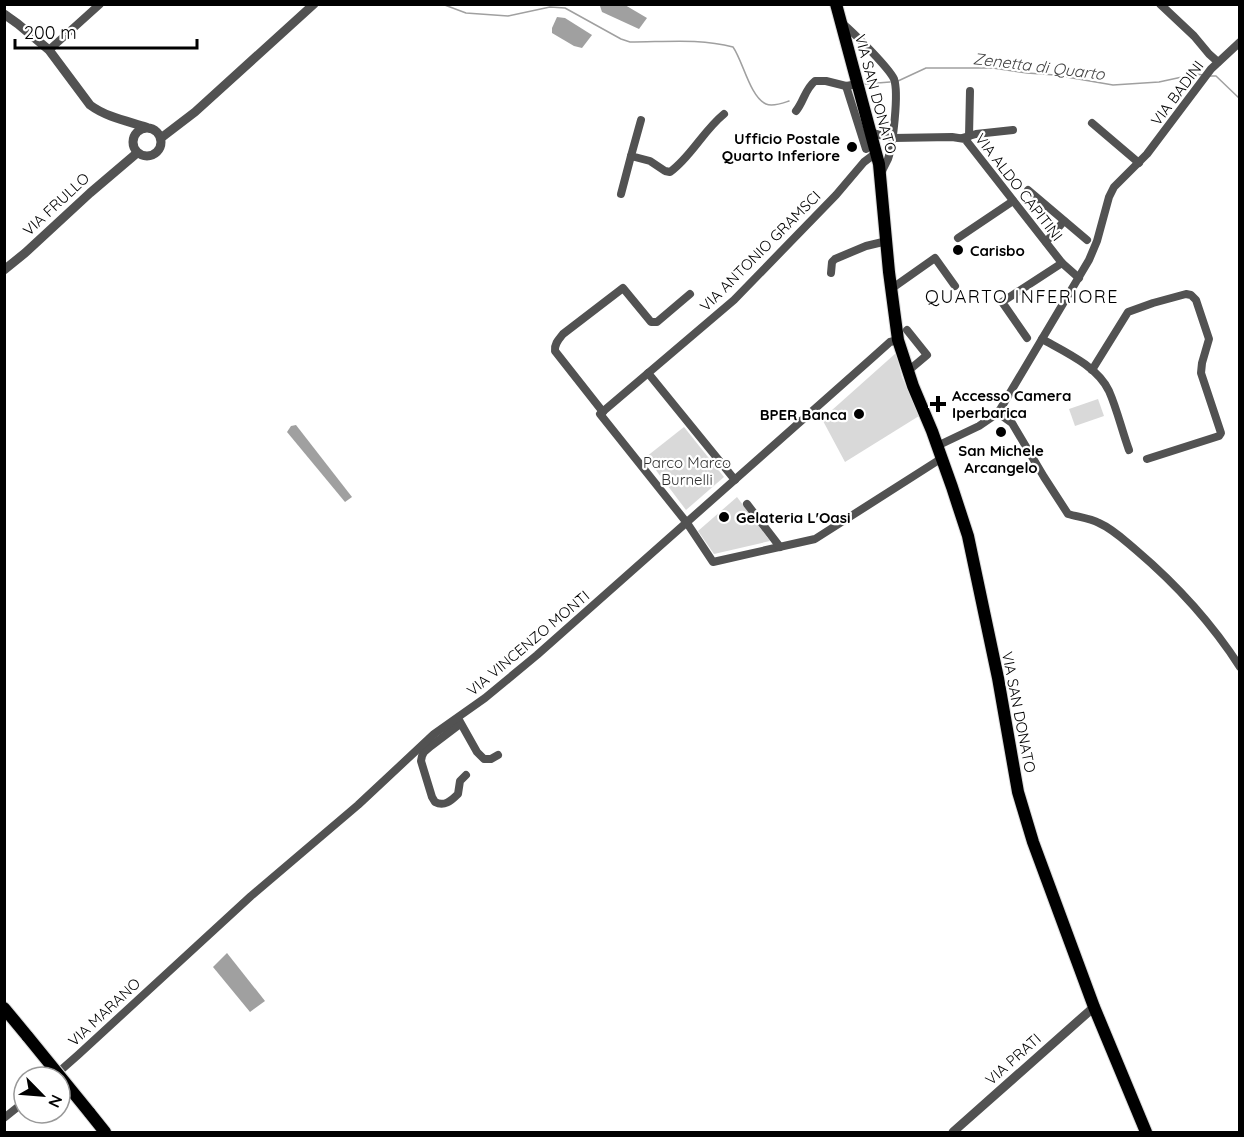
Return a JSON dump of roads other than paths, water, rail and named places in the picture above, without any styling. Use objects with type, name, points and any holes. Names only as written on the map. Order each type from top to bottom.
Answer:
[{"type":"main road","name":"VIA SAN DONATO","points":[[836,4],[852,85],[872,134],[898,340],[957,501],[970,546],[998,678],[1018,792],[1033,842],[1094,1007],[1146,1132]]},
{"type":"main road","points":[[4,1008],[105,1132]]},
{"type":"street","points":[[49,50],[100,4]]},
{"type":"street","points":[[133,138],[138,130],[154,132],[182,122],[314,4]]},
{"type":"street","points":[[1160,4],[1218,62]]},
{"type":"street","points":[[4,14],[49,50],[90,105],[154,132],[161,146],[156,153],[144,156],[135,151],[130,128],[125,120]]},
{"type":"street","name":"VIA SAN DONATO","points":[[841,23],[886,68],[895,82],[896,101],[887,159],[876,158]]},
{"type":"street","name":"VIA BADINI","points":[[780,547],[815,539],[998,413],[1089,260],[1097,241],[1108,197],[1161,137],[1206,75],[1239,42]]},
{"type":"street","points":[[796,111],[808,87],[815,81],[852,85],[855,111],[876,158]]},
{"type":"street","points":[[970,91],[965,137],[1013,130]]},
{"type":"street","points":[[631,156],[650,160],[670,172],[723,114]]},
{"type":"street","points":[[621,194],[641,120]]},
{"type":"street","points":[[1092,123],[1139,163]]},
{"type":"street","name":"VIA ALDO CAPITINI","points":[[872,134],[892,138],[965,137],[1062,263],[1079,278]]},
{"type":"street","name":"VIA ANTONIO GRAMSCI","points":[[780,547],[713,562],[687,523],[600,414],[734,300],[860,168],[869,167],[892,138]]},
{"type":"street","name":"VIA FRULLO","points":[[4,270],[128,161],[135,151]]},
{"type":"street","points":[[1028,190],[1087,240]]},
{"type":"street","points":[[957,238],[1013,201]]},
{"type":"street","points":[[1046,242],[1064,221]]},
{"type":"street","points":[[831,273],[831,262],[835,259],[866,246],[887,241]]},
{"type":"street","points":[[891,289],[935,258],[955,286]]},
{"type":"street","points":[[1027,338],[1002,302],[1062,263]]},
{"type":"street","name":"VIA ANTONIO GRAMSCI","points":[[603,412],[555,351],[557,341],[623,288],[651,322],[657,322],[690,294]]},
{"type":"street","points":[[1092,370],[1128,312],[1186,294],[1196,300],[1209,339],[1201,373],[1221,433],[1219,436],[1147,459]]},
{"type":"street","points":[[907,330],[927,356],[908,371]]},
{"type":"street","points":[[1042,339],[1097,374],[1108,390],[1129,450]]},
{"type":"street","name":"VIA VINCENZO MONTI","points":[[174,967],[251,896],[443,732],[508,680],[878,352],[890,342],[898,340]]},
{"type":"street","points":[[648,373],[735,480]]},
{"type":"street","points":[[998,413],[1012,423],[1068,514],[1098,522],[1116,533],[1151,562],[1185,595],[1239,667]]},
{"type":"street","points":[[747,504],[780,547]]},
{"type":"street","points":[[459,720],[477,752],[484,759],[491,759],[498,755]]},
{"type":"street","points":[[443,732],[422,756],[435,802],[446,804],[454,798],[459,791],[460,781],[466,774]]},
{"type":"street","name":"VIA MARANO","points":[[67,1065],[174,967]]},
{"type":"street","name":"VIA PRATI","points":[[953,1132],[1094,1007]]},
{"type":"waterway","name":"Zenetta di Quarto","points":[[442,4],[466,13],[508,16],[550,7],[565,8],[630,42],[695,41],[733,47],[751,87],[760,100],[772,105],[789,101]]},
{"type":"waterway","name":"Zenetta di Quarto","points":[[898,81],[926,68],[993,68],[1113,85],[1159,82],[1196,74],[1203,75]]},
{"type":"waterway","name":"Zenetta di Quarto","points":[[1210,76],[1216,76],[1240,99]]},
{"type":"waterway","name":"Zenetta di Quarto","points":[[865,84],[890,82]]},
{"type":"place","name":"Ufficio Postale Quarto Inferiore","points":[[852,147]]},
{"type":"place","name":"Carisbo","points":[[958,250]]},
{"type":"place","name":"Accesso Camera Iperbarica","points":[[938,404]]},
{"type":"place","name":"BPER Banca","points":[[859,414]]},
{"type":"place","name":"San Michele Arcangelo","points":[[1001,432]]},
{"type":"place","name":"Gelateria L'Oasi","points":[[724,517]]},
{"type":"district","name":"QUARTO INFERIORE","points":[[1022,296]]},
{"type":"park label","name":"Parco Marco Burnelli","points":[[687,470]]}]
